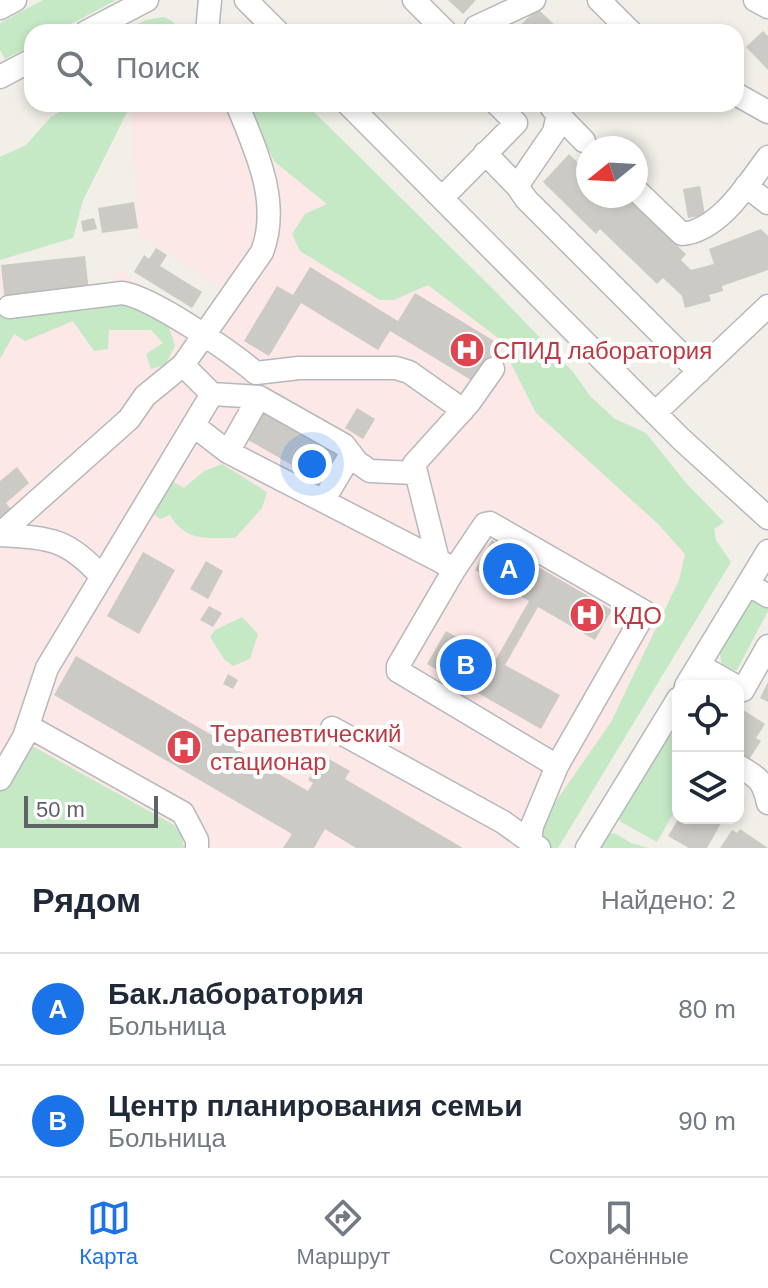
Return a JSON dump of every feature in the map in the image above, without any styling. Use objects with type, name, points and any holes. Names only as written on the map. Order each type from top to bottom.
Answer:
[{"type":"street","points":[[0,8],[15,0]]},
{"type":"street","points":[[101,24],[147,0]]},
{"type":"street","points":[[208,24],[210,0]]},
{"type":"street","points":[[414,0],[440,24]]},
{"type":"street","points":[[489,24],[534,0]]},
{"type":"street","points":[[599,0],[623,24]]},
{"type":"street","points":[[755,0],[768,7]]},
{"type":"street","points":[[258,4],[272,24]]},
{"type":"street","points":[[0,77],[24,64]]},
{"type":"street","points":[[744,98],[768,112]]},
{"type":"street","points":[[0,534],[129,419],[145,396],[183,365],[262,252],[269,235],[271,216],[263,174],[240,112]]},
{"type":"street","points":[[356,112],[655,413],[768,518]]},
{"type":"street","points":[[442,198],[516,123],[505,112]]},
{"type":"street","points":[[517,186],[554,132],[553,112]]},
{"type":"street","points":[[556,112],[579,136]]},
{"type":"street","points":[[485,153],[526,199],[699,372]]},
{"type":"street","points":[[648,201],[682,234],[692,233],[723,213],[768,157]]},
{"type":"street","points":[[746,186],[768,203]]},
{"type":"street","points":[[9,307],[122,293],[137,295],[256,373],[299,368],[396,368],[409,372],[463,410]]},
{"type":"street","points":[[655,413],[768,306]]},
{"type":"street","points":[[183,365],[212,394],[250,396],[344,445],[370,471],[415,473]]},
{"type":"street","points":[[446,565],[414,464],[463,410],[493,369]]},
{"type":"street","points":[[228,452],[256,373]]},
{"type":"street","points":[[0,779],[24,737],[47,668],[212,394]]},
{"type":"street","points":[[193,425],[228,452],[446,565]]},
{"type":"street","points":[[323,501],[351,454]]},
{"type":"street","points":[[535,845],[532,826],[557,766],[645,612],[490,523],[481,526],[446,565],[398,671],[557,766]]},
{"type":"street","points":[[0,534],[62,543],[83,556],[102,577]]},
{"type":"street","points":[[690,680],[768,551]]},
{"type":"street","points":[[748,584],[768,596]]},
{"type":"street","points":[[744,688],[768,646]]},
{"type":"street","points":[[699,665],[726,680]]},
{"type":"street","points":[[587,848],[672,724]]},
{"type":"street","points":[[28,726],[183,813],[197,840],[197,848]]},
{"type":"street","points":[[332,728],[503,822],[535,845]]},
{"type":"street","points":[[744,769],[757,775],[768,803]]},
{"type":"shaded area","points":[[131,112],[273,112],[722,555],[547,848],[0,848],[0,270],[85,258],[93,311],[119,269],[204,327],[226,291],[139,234]]},
{"type":"green space","points":[[43,0],[116,0],[71,24],[24,24],[24,49],[5,59],[0,50],[0,23]]},
{"type":"green space","points":[[164,17],[175,24],[138,24]]},
{"type":"green space","points":[[60,112],[127,112],[83,200],[73,238],[0,260],[0,157],[26,145],[50,118]]},
{"type":"green space","points":[[247,112],[314,112],[496,292],[573,372],[591,397],[615,419],[646,433],[686,483],[724,522],[714,529],[716,540],[731,562],[558,848],[551,848],[544,840],[543,820],[611,722],[679,580],[685,554],[658,524],[536,413],[498,338],[428,285],[394,300],[380,300],[300,251],[292,234],[305,214],[327,204],[275,162]]},
{"type":"green space","points":[[122,305],[148,312],[169,327],[175,346],[165,365],[151,369],[146,354],[163,343],[151,330],[109,330],[108,349],[94,351],[73,321],[25,341],[14,334],[0,359],[0,315],[62,308],[82,311]]},
{"type":"green space","points":[[222,464],[267,492],[262,508],[235,538],[198,537],[183,530],[170,515],[160,519],[154,514],[170,480],[184,488],[204,471]]},
{"type":"green space","points":[[753,595],[768,602],[768,611],[737,670],[734,670],[721,663],[720,651]]},
{"type":"green space","points":[[242,617],[258,634],[250,659],[233,666],[224,659],[210,637],[215,630]]},
{"type":"green space","points":[[672,735],[672,816],[657,842],[619,819],[667,738]]},
{"type":"green space","points":[[34,747],[174,825],[182,836],[184,848],[0,848],[0,789],[24,749]]},
{"type":"green space","points":[[607,833],[616,834],[648,848],[598,848]]},
{"type":"building","points":[[448,0],[476,0],[463,14]]},
{"type":"building","points":[[537,8],[554,24],[522,24]]},
{"type":"building","points":[[763,31],[768,36],[768,70],[746,47]]},
{"type":"building","points":[[569,154],[576,161],[576,208],[638,208],[686,254],[681,260],[691,270],[714,264],[709,249],[761,229],[768,236],[768,270],[722,286],[723,291],[709,295],[711,301],[685,308],[682,296],[663,278],[657,284],[600,229],[596,234],[543,182]]},
{"type":"building","points":[[700,186],[705,215],[688,218],[683,189]]},
{"type":"building","points":[[134,202],[138,228],[102,233],[98,208]]},
{"type":"building","points":[[94,218],[97,229],[83,232],[81,221]]},
{"type":"building","points":[[156,248],[167,255],[160,266],[202,292],[192,308],[134,272],[144,255],[149,259]]},
{"type":"building","points":[[85,256],[89,292],[5,302],[1,265]]},
{"type":"building","points":[[310,267],[398,321],[415,293],[499,344],[476,383],[390,331],[378,350],[301,303],[269,356],[244,341],[277,286],[293,295]]},
{"type":"building","points":[[261,405],[341,451],[323,483],[243,437]]},
{"type":"building","points":[[357,408],[375,419],[363,439],[345,428]]},
{"type":"building","points":[[17,467],[29,483],[6,503],[14,513],[3,522],[0,519],[0,481]]},
{"type":"building","points":[[492,540],[612,610],[595,640],[538,607],[505,665],[560,695],[541,729],[427,664],[446,631],[496,659],[529,601],[475,570]]},
{"type":"building","points":[[143,552],[175,570],[139,634],[107,616]]},
{"type":"building","points":[[206,561],[223,571],[208,599],[190,589]]},
{"type":"building","points":[[209,606],[222,613],[213,627],[200,620]]},
{"type":"building","points":[[76,656],[308,791],[313,783],[308,780],[322,755],[350,771],[345,779],[463,848],[356,848],[325,829],[314,848],[283,848],[292,834],[54,695]]},
{"type":"building","points":[[228,674],[238,680],[233,689],[223,684]]},
{"type":"building","points":[[768,682],[768,702],[760,698]]},
{"type":"building","points":[[744,710],[765,724],[756,738],[761,741],[748,761],[744,759]]},
{"type":"building","points":[[675,824],[721,824],[707,848],[689,848],[668,836]]},
{"type":"building","points":[[740,829],[768,848],[720,848],[732,830],[737,833]]},
{"type":"place","name":"СПИД лаборатория","points":[[467,350]]},
{"type":"place","name":"Бак.лаборатория","points":[[509,569]]},
{"type":"place","name":"КДО","points":[[587,615]]},
{"type":"place","name":"Центр планирования семьи","points":[[466,665]]},
{"type":"place","name":"Терапевтический стационар","points":[[184,747]]}]
